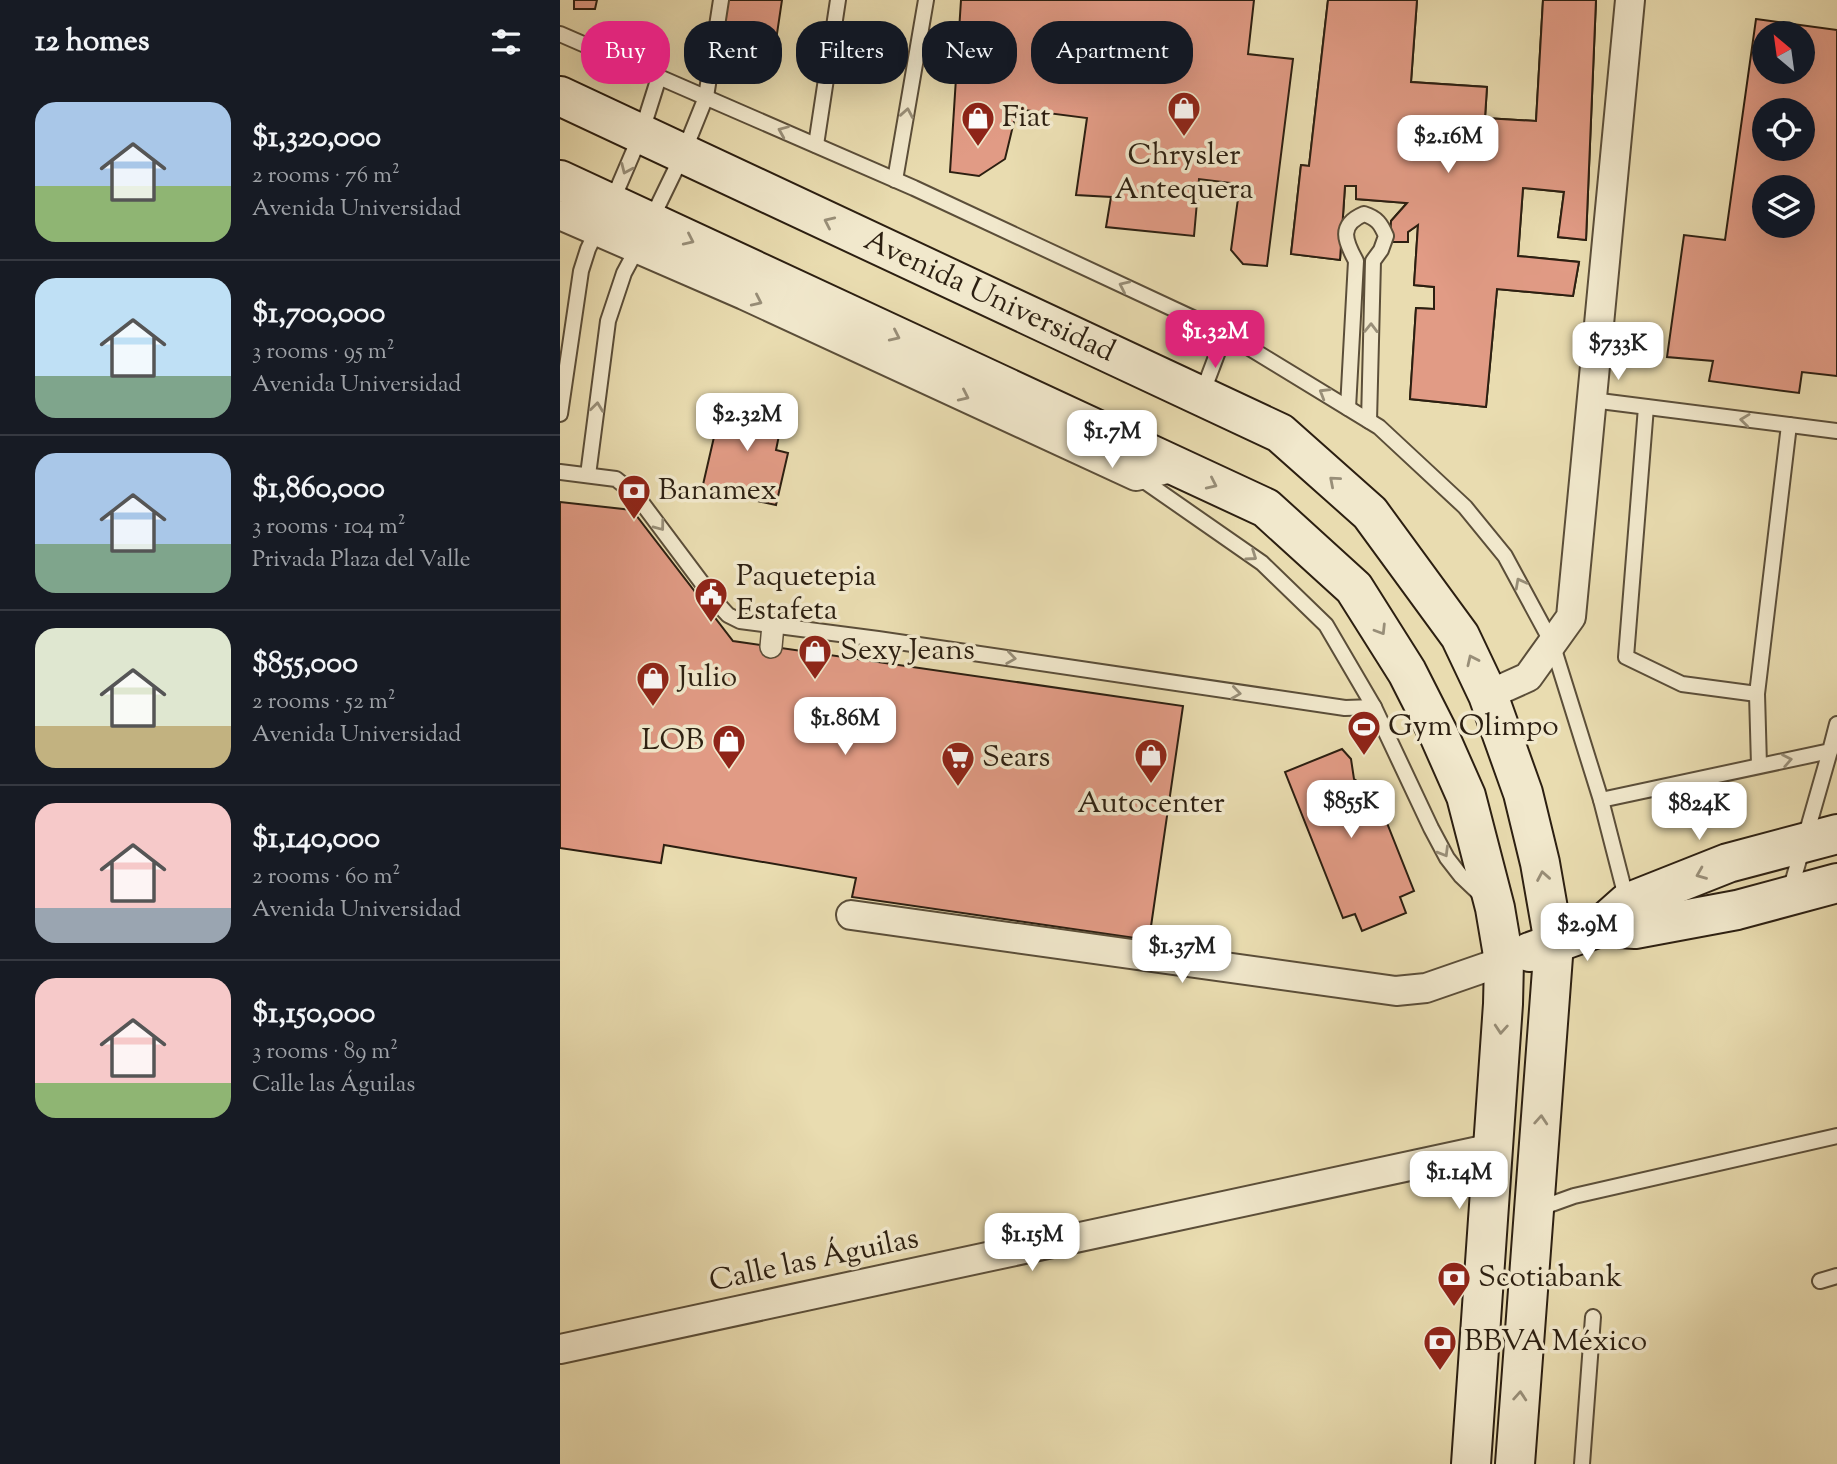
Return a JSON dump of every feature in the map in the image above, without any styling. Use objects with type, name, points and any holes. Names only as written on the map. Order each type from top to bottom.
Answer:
[{"type":"main road","name":"Avenida Universidad","points":[[560,96],[1280,433],[1370,513],[1460,636],[1488,695],[1523,793],[1540,863],[1554,943],[1515,1464]]},
{"type":"main road","points":[[560,180],[604,217],[1176,467],[1266,509],[1354,588],[1407,672],[1466,796],[1495,908],[1504,961],[1471,1464]]},
{"type":"main road","points":[[1504,961],[1554,943],[1728,863],[1820,838]]},
{"type":"main road","points":[[1614,915],[1635,929],[1737,910],[1837,883]]},
{"type":"street","points":[[1488,695],[1528,677],[1571,617],[1630,0]]},
{"type":"street","points":[[560,215],[604,217]]},
{"type":"street","points":[[644,235],[769,306],[1136,476],[1176,467]]},
{"type":"street","points":[[851,915],[1396,991],[1426,988],[1504,961]]},
{"type":"street","name":"Calle las Águilas","points":[[560,1349],[1493,1148]]},
{"type":"lane","points":[[588,475],[608,321],[624,273],[683,154],[706,97],[721,0]]},
{"type":"lane","points":[[816,145],[838,0]]},
{"type":"lane","points":[[895,180],[926,0]]},
{"type":"lane","points":[[560,34],[581,43]]},
{"type":"lane","points":[[670,82],[895,180],[1225,332],[1379,427],[1465,507],[1497,546],[1552,643],[1601,800],[1614,915]]},
{"type":"lane","points":[[560,414],[581,271],[641,134],[657,84]]},
{"type":"lane","points":[[1348,408],[1356,261],[1346,240],[1346,230],[1350,222],[1364,214],[1374,217],[1381,224],[1386,236],[1373,261],[1369,421]]},
{"type":"lane","points":[[1201,396],[1225,332]]},
{"type":"lane","points":[[1592,400],[1837,431]]},
{"type":"lane","points":[[1646,407],[1626,657],[1682,684],[1757,694]]},
{"type":"lane","points":[[1759,765],[1757,694],[1789,425]]},
{"type":"lane","points":[[560,472],[616,479],[636,495],[728,615],[772,636],[1122,674],[1345,708],[1374,706]]},
{"type":"lane","points":[[1136,476],[1262,563],[1326,625],[1374,706],[1447,858],[1461,876],[1495,908]]},
{"type":"lane","points":[[1789,896],[1820,838],[1830,751],[1837,724]]},
{"type":"lane","points":[[1601,800],[1830,751]]},
{"type":"lane","points":[[1534,1211],[1574,1196],[1837,1136]]},
{"type":"lane","points":[[1820,1281],[1837,1276]]},
{"type":"lane","points":[[1582,1464],[1593,1317]]},
{"type":"building","points":[[574,0],[597,0],[595,9],[574,9]]},
{"type":"building","points":[[728,0],[782,0],[779,21],[725,21]]},
{"type":"building","name":"Chrysler Antequera","points":[[961,0],[1254,0],[1248,54],[1293,59],[1267,266],[1243,264],[1231,250],[1240,184],[1199,179],[1194,236],[1106,227],[1111,197],[1076,195],[1087,118],[1017,109],[1005,159],[979,176],[950,172],[956,84],[1017,84],[1017,21],[960,21]]},
{"type":"building","points":[[1328,0],[1417,0],[1411,82],[1487,87],[1485,118],[1536,121],[1543,0],[1596,0],[1586,240],[1558,237],[1564,192],[1523,188],[1518,256],[1579,262],[1573,296],[1497,289],[1486,407],[1410,399],[1416,308],[1434,309],[1434,287],[1414,285],[1418,225],[1408,232],[1408,242],[1390,242],[1391,221],[1407,203],[1356,199],[1356,186],[1345,186],[1340,260],[1291,254],[1301,165],[1309,166]]},
{"type":"building","points":[[1328,0],[1417,0],[1411,82],[1487,87],[1485,118],[1536,121],[1543,0],[1596,0],[1586,240],[1558,237],[1564,192],[1523,188],[1518,256],[1579,262],[1573,296],[1497,289],[1486,407],[1410,399],[1416,308],[1434,309],[1434,287],[1414,285],[1418,225],[1408,232],[1408,242],[1390,242],[1391,221],[1407,203],[1356,199],[1356,186],[1345,186],[1340,260],[1291,254],[1301,165],[1309,166]]},
{"type":"building","points":[[1815,27],[1837,30],[1837,376],[1802,372],[1799,393],[1709,381],[1713,361],[1667,357],[1684,235],[1725,240],[1752,48],[1752,84],[1815,84]]},
{"type":"building","points":[[723,398],[784,411],[776,450],[788,453],[776,505],[702,489]]},
{"type":"building","points":[[560,502],[632,510],[733,641],[1183,706],[1149,940],[852,897],[856,878],[664,845],[661,863],[560,848]]},
{"type":"building","points":[[1342,749],[1351,759],[1354,779],[1375,793],[1414,891],[1400,897],[1406,913],[1362,931],[1355,914],[1343,918],[1285,772]]},
{"type":"place","name":"Chrysler Antequera","points":[[1184,138]]},
{"type":"place","name":"Fiat","points":[[978,148]]},
{"type":"place","name":"Banamex","points":[[634,521]]},
{"type":"place","name":"Paquetepia Estafeta","points":[[711,624]]},
{"type":"place","name":"Sexy Jeans","points":[[815,681]]},
{"type":"place","name":"Julio","points":[[653,708]]},
{"type":"place","name":"Gym Olimpo","points":[[1364,757]]},
{"type":"place","name":"LOB","points":[[729,771]]},
{"type":"place","name":"Autocenter","points":[[1151,785]]},
{"type":"place","name":"Sears","points":[[958,788]]},
{"type":"place","name":"Scotiabank","points":[[1454,1308]]},
{"type":"place","name":"BBVA México","points":[[1440,1372]]}]
